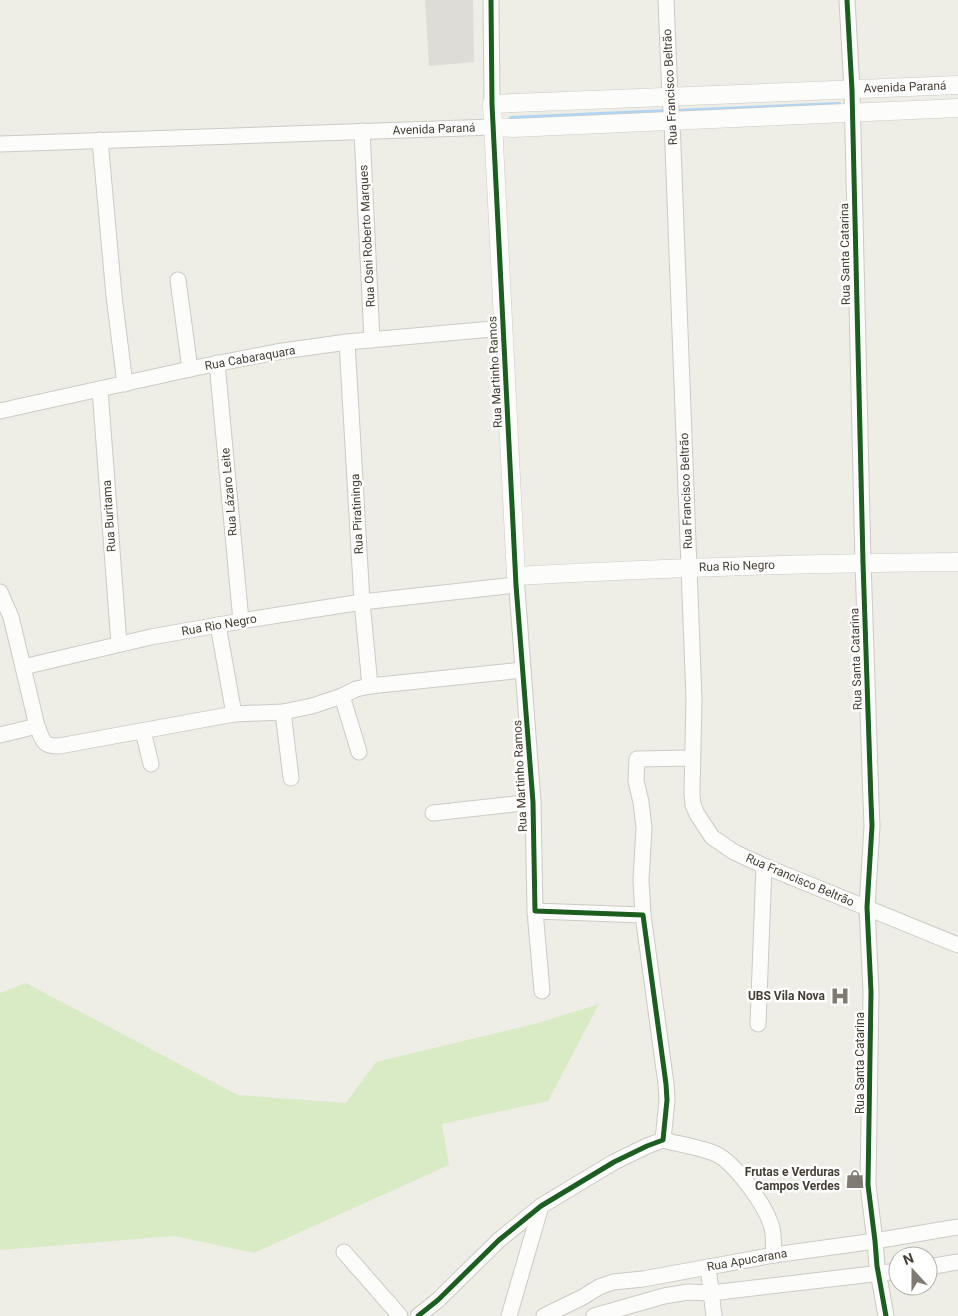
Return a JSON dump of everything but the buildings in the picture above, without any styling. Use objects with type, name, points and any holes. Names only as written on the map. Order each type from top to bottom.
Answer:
[{"type":"street","name":"Rua Martinho Ramos","points":[[491,0],[492,104],[503,328],[516,580],[533,802],[535,912],[542,991]]},
{"type":"street","name":"Rua Francisco Beltrão","points":[[666,0],[694,699],[693,805],[712,838],[734,852],[958,945]]},
{"type":"street","name":"Rua Santa Catarina","points":[[847,0],[852,90],[862,562],[872,826],[867,907],[870,992],[868,1185],[877,1270],[886,1316]]},
{"type":"street","name":"Avenida Paraná","points":[[0,144],[493,127],[513,128],[671,107],[852,90],[958,85]]},
{"type":"street","name":"Avenida Paraná","points":[[492,104],[852,113],[958,108]]},
{"type":"street","name":"Rua Osni Roberto Marques","points":[[362,132],[372,340]]},
{"type":"street","points":[[100,140],[114,296],[125,384]]},
{"type":"street","points":[[178,280],[190,368]]},
{"type":"street","name":"Rua Cabaraquara","points":[[0,411],[190,368],[276,352],[347,342],[503,328]]},
{"type":"street","name":"Rua Piratininga","points":[[347,342],[362,602],[370,686]]},
{"type":"street","name":"Rua Lázaro Leite","points":[[217,363],[241,621]]},
{"type":"street","name":"Rua Buritama","points":[[100,389],[119,644]]},
{"type":"street","name":"Rua Rio Negro","points":[[23,667],[151,636],[362,602],[516,580],[689,567],[862,562],[958,562]]},
{"type":"street","points":[[0,592],[5,618],[23,667],[37,726],[44,742],[49,746],[59,746],[234,714],[282,712],[312,706],[356,689],[370,686],[523,670]]},
{"type":"street","points":[[218,625],[234,714]]},
{"type":"street","points":[[342,696],[359,752]]},
{"type":"street","points":[[282,712],[290,778]]},
{"type":"street","points":[[0,735],[37,726]]},
{"type":"street","points":[[143,731],[152,764]]},
{"type":"street","points":[[663,1140],[667,1100],[666,1084],[643,915],[641,880],[644,828],[636,781],[637,759],[692,758]]},
{"type":"street","points":[[433,813],[533,802]]},
{"type":"street","points":[[758,1024],[764,866]]},
{"type":"street","points":[[535,912],[643,915]]},
{"type":"street","points":[[418,1316],[438,1300],[499,1240],[541,1206],[621,1158],[663,1140],[716,1154],[735,1169],[758,1199],[766,1214],[772,1228],[774,1255]]},
{"type":"street","points":[[509,1316],[541,1206]]},
{"type":"street","name":"Rua Apucarana","points":[[544,1316],[599,1287],[613,1282],[644,1279],[774,1255],[875,1244],[958,1227]]},
{"type":"street","points":[[344,1252],[400,1316]]},
{"type":"street","points":[[938,1265],[958,1262]]},
{"type":"street","points":[[708,1267],[714,1316]]},
{"type":"street","points":[[594,1316],[664,1296],[688,1292],[711,1293],[877,1270],[888,1271]]},
{"type":"street","points":[[583,1297],[585,1316]]},
{"type":"green space","points":[[26,983],[238,1095],[346,1103],[376,1062],[538,1023],[599,1004],[548,1101],[442,1124],[449,1165],[254,1253],[175,1236],[0,1250],[0,993]]},
{"type":"shaded area","points":[[425,0],[473,0],[474,62],[429,66]]},
{"type":"waterway","points":[[676,111],[839,104]]},
{"type":"waterway","points":[[511,118],[669,111]]},
{"type":"cycle path","points":[[418,1316],[438,1300],[499,1240],[541,1206],[614,1162],[663,1140],[667,1100],[643,915],[535,911],[533,802],[516,585],[492,104],[491,0]]},
{"type":"cycle path","points":[[847,0],[852,90],[863,562],[872,826],[867,907],[871,992],[868,1185],[877,1266],[886,1316]]},
{"type":"place","name":"UBS Vila Nova","points":[[840,996]]},
{"type":"place","name":"Frutas e Verduras Campos Verdes","points":[[855,1179]]}]
